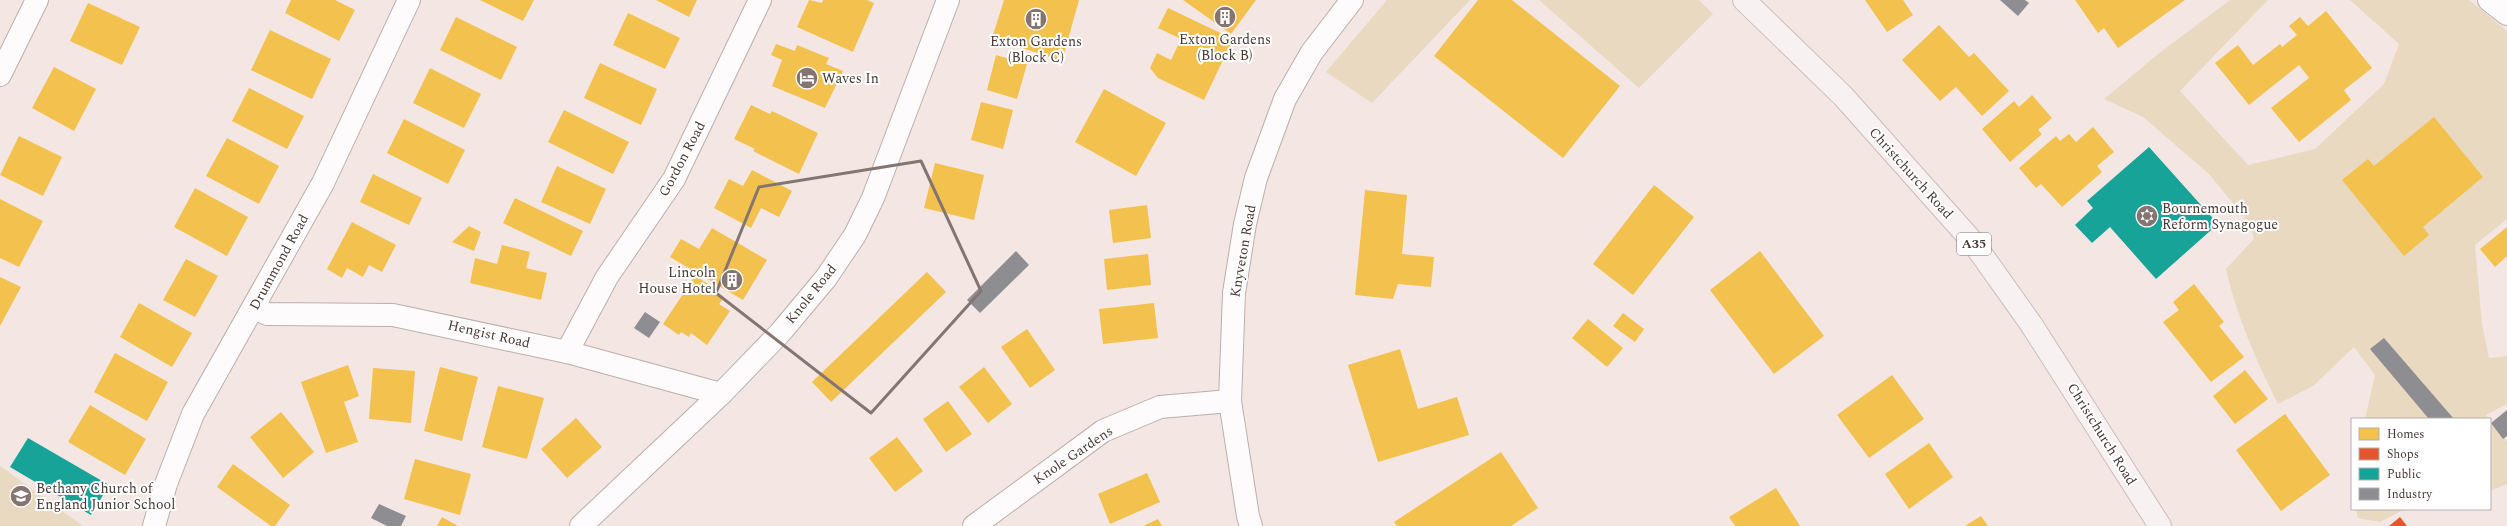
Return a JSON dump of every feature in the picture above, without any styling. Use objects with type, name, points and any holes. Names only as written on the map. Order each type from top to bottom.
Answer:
[{"type":"main road","name":"Christchurch Road","points":[[1744,0],[1843,96],[1972,241],[2031,324],[2160,526]]},
{"type":"street","points":[[0,76],[37,0]]},
{"type":"street","name":"Drummond Road","points":[[154,526],[166,484],[194,414],[323,183],[409,0]]},
{"type":"street","name":"Gordon Road","points":[[567,352],[607,277],[674,179],[760,0]]},
{"type":"street","name":"Knole Road","points":[[581,526],[721,394],[780,333],[826,278],[854,235],[873,198],[948,0]]},
{"type":"street","name":"Knyveton Road","points":[[1251,526],[1248,516],[1230,401],[1234,293],[1245,224],[1256,178],[1285,99],[1312,52],[1352,0]]},
{"type":"street","points":[[2489,0],[2507,14]]},
{"type":"street","name":"Hengist Road","points":[[254,307],[267,314],[393,314],[567,352],[721,394]]},
{"type":"street","name":"Knole Gardens","points":[[974,526],[1103,431],[1160,407],[1230,401]]},
{"type":"highlighted area","points":[[921,161],[981,291],[871,413],[716,293],[759,187]]},
{"type":"shaded area","points":[[1387,0],[1470,0],[1372,103],[1326,72]]},
{"type":"shaded area","points":[[1539,0],[1699,0],[1713,14],[1639,88]]},
{"type":"shaded area","points":[[2230,0],[2268,0],[2180,91],[2248,165],[2315,149],[2384,84],[2399,44],[2350,0],[2469,0],[2507,31],[2507,219],[2475,245],[2482,324],[2489,358],[2507,356],[2507,404],[2486,415],[2488,418],[2365,418],[2375,375],[2354,347],[2313,386],[2278,404],[2262,372],[2241,321],[2226,269],[2254,239],[2250,224],[2209,174],[2143,117],[2104,99],[2158,54]]},
{"type":"shaded area","points":[[2491,421],[2507,441],[2507,484],[2491,491]]},
{"type":"shaded area","name":"Bethany Church of England Junior School","points":[[0,466],[83,526],[0,526]]},
{"type":"shaded area","points":[[2356,510],[2403,510],[2380,522],[2358,518]]},
{"type":"building: Homes","points":[[291,0],[335,0],[355,10],[339,41],[285,13]]},
{"type":"building: Homes","points":[[480,0],[534,0],[523,21]]},
{"type":"building: Homes","points":[[656,0],[697,0],[689,17]]},
{"type":"building: Homes","points":[[809,0],[822,3],[823,0],[867,0],[874,3],[853,52],[797,27]]},
{"type":"building: Homes","name":"Exton Gardens (Block C)","points":[[1004,0],[1079,0],[1062,61],[992,38]]},
{"type":"building: Homes","name":"Exton Gardens (Block B)","points":[[1183,0],[1256,0],[1231,34]]},
{"type":"building: Homes","points":[[1478,0],[1512,0],[1620,86],[1563,158],[1434,56]]},
{"type":"building: Homes","points":[[1865,0],[1903,0],[1913,15],[1887,32]]},
{"type":"building: Homes","points":[[2075,0],[2185,0],[2118,48],[2104,28],[2098,33]]},
{"type":"building: Homes","points":[[88,3],[140,27],[122,65],[70,41]]},
{"type":"building: Homes","points":[[1168,8],[1233,39],[1204,100],[1158,78],[1150,68],[1157,53],[1171,60],[1181,39],[1158,28]]},
{"type":"building: Homes","points":[[2326,11],[2372,68],[2344,90],[2351,100],[2299,142],[2271,108],[2309,78],[2299,65],[2249,105],[2215,63],[2238,45],[2253,65],[2280,44],[2282,47],[2297,35],[2289,26],[2300,17],[2308,26]]},
{"type":"building: Homes","points":[[628,13],[680,38],[665,69],[613,45]]},
{"type":"building: Homes","points":[[456,17],[517,47],[501,80],[440,50]]},
{"type":"building: Homes","points":[[1939,25],[1969,57],[1974,53],[2009,91],[1982,116],[1956,87],[1940,101],[1902,60]]},
{"type":"building: Homes","points":[[270,30],[331,59],[312,99],[251,70]]},
{"type":"building: Homes","name":"Waves In","points":[[776,44],[795,51],[797,45],[829,58],[826,64],[843,71],[825,108],[772,86],[782,60],[771,55]]},
{"type":"building: Homes","points":[[996,55],[1027,64],[1017,99],[987,90]]},
{"type":"building: Homes","points":[[600,63],[657,89],[641,125],[584,98]]},
{"type":"building: Homes","points":[[54,67],[96,89],[74,131],[32,108]]},
{"type":"building: Homes","points":[[430,68],[481,94],[464,128],[413,103]]},
{"type":"building: Homes","points":[[249,88],[304,116],[287,149],[232,121]]},
{"type":"building: Homes","points":[[1104,89],[1166,123],[1136,176],[1075,142]]},
{"type":"building: Homes","points":[[2032,95],[2052,118],[2038,130],[2042,134],[2010,162],[1982,129],[2014,101],[2019,107]]},
{"type":"building: Homes","points":[[981,102],[1013,110],[1003,149],[971,140]]},
{"type":"building: Homes","points":[[751,105],[770,114],[772,111],[818,133],[799,174],[753,151],[755,149],[734,139]]},
{"type":"building: Homes","points":[[564,110],[629,142],[613,174],[548,142]]},
{"type":"building: Homes","points":[[2434,117],[2483,177],[2423,227],[2429,235],[2404,256],[2342,180],[2368,159],[2374,166]]},
{"type":"building: Homes","points":[[404,119],[465,150],[448,184],[387,153]]},
{"type":"building: Homes","points":[[2093,127],[2114,152],[2097,166],[2102,172],[2062,207],[2041,184],[2036,188],[2019,168],[2056,136],[2060,141],[2069,134],[2076,142]]},
{"type":"building: Homes","points":[[19,136],[62,157],[43,196],[0,175]]},
{"type":"building: Homes","points":[[227,138],[279,166],[259,204],[206,176]]},
{"type":"building: Homes","points":[[935,163],[984,175],[974,220],[924,208]]},
{"type":"building: Homes","points":[[557,166],[606,189],[590,224],[541,202]]},
{"type":"building: Homes","points":[[752,170],[792,191],[779,217],[761,208],[751,228],[714,208],[729,179],[743,186]]},
{"type":"building: Homes","points":[[373,174],[422,198],[409,225],[360,202]]},
{"type":"building: Homes","points":[[1654,185],[1694,217],[1633,295],[1593,264]]},
{"type":"building: Homes","points":[[195,188],[248,217],[227,256],[174,227]]},
{"type":"building: Homes","points":[[1365,190],[1407,195],[1402,254],[1434,257],[1431,287],[1398,284],[1393,299],[1355,295]]},
{"type":"building: Homes","points":[[515,198],[583,231],[571,256],[503,223]]},
{"type":"building: Homes","points":[[0,199],[43,221],[19,267],[0,258]]},
{"type":"building: Homes","points":[[1147,205],[1151,238],[1113,243],[1109,210]]},
{"type":"building: Homes","points":[[352,222],[396,245],[382,272],[369,265],[363,277],[347,268],[342,278],[327,269]]},
{"type":"building: Homes","points":[[469,226],[481,232],[474,251],[452,242]]},
{"type":"building: Homes","points":[[2507,227],[2507,256],[2495,267],[2480,249]]},
{"type":"building: Homes","name":"Lincoln House Hotel","points":[[712,228],[767,260],[743,300],[670,257],[681,239],[699,249]]},
{"type":"building: Homes","points":[[502,245],[530,252],[526,268],[547,273],[541,300],[470,283],[475,258],[497,264]]},
{"type":"building: Homes","points":[[1760,251],[1824,336],[1774,374],[1710,290]]},
{"type":"building: Homes","points":[[1148,254],[1151,285],[1107,290],[1104,259]]},
{"type":"building: Homes","points":[[186,259],[218,276],[195,317],[163,300]]},
{"type":"building: Homes","points":[[927,272],[946,292],[831,402],[812,382]]},
{"type":"building: Homes","points":[[695,276],[713,287],[711,290],[723,299],[719,304],[730,311],[707,345],[691,333],[689,337],[681,332],[679,335],[663,324]]},
{"type":"building: Homes","points":[[0,277],[21,287],[0,326]]},
{"type":"building: Homes","points":[[2194,284],[2224,322],[2219,326],[2244,357],[2211,382],[2163,322],[2179,310],[2173,302]]},
{"type":"building: Homes","points":[[139,303],[192,333],[172,367],[120,337]]},
{"type":"building: Homes","points":[[1154,303],[1158,338],[1103,344],[1099,309]]},
{"type":"building: Homes","points":[[1623,313],[1644,329],[1635,342],[1613,326]]},
{"type":"building: Homes","points":[[1588,319],[1623,348],[1607,367],[1572,338]]},
{"type":"building: Homes","points":[[1027,329],[1055,370],[1030,388],[1001,347]]},
{"type":"building: Homes","points":[[1400,349],[1418,409],[1457,397],[1469,435],[1378,462],[1348,365]]},
{"type":"building: Homes","points":[[115,353],[168,382],[147,421],[94,392]]},
{"type":"building: Homes","points":[[348,365],[359,396],[344,402],[358,442],[326,453],[301,382]]},
{"type":"building: Homes","points":[[440,367],[478,377],[462,441],[424,431]]},
{"type":"building: Homes","points":[[984,367],[1012,404],[988,423],[959,387]]},
{"type":"building: Homes","points":[[373,368],[415,371],[411,423],[369,419]]},
{"type":"building: Homes","points":[[2245,370],[2268,399],[2235,424],[2213,396]]},
{"type":"building: Homes","points":[[1892,375],[1924,419],[1869,458],[1837,415]]},
{"type":"building: Homes","points":[[498,386],[544,398],[527,459],[482,447]]},
{"type":"building: Homes","points":[[948,401],[972,434],[946,452],[923,419]]},
{"type":"building: Homes","points":[[90,405],[146,439],[125,475],[68,442]]},
{"type":"building: Homes","points":[[281,412],[314,452],[283,478],[250,437]]},
{"type":"building: Homes","points":[[2285,414],[2330,475],[2281,511],[2236,450]]},
{"type":"building: Homes","points":[[576,418],[602,447],[567,478],[541,449]]},
{"type":"building: Homes","points":[[897,437],[923,471],[895,492],[869,458]]},
{"type":"building: Homes","points":[[1929,443],[1953,477],[1909,509],[1885,474]]},
{"type":"building: Homes","points":[[1501,452],[1538,508],[1511,526],[1397,526],[1394,522]]},
{"type":"building: Homes","points":[[415,459],[471,474],[460,515],[404,499]]},
{"type":"building: Homes","points":[[233,464],[290,505],[275,526],[271,526],[217,487]]},
{"type":"building: Homes","points":[[1147,473],[1160,502],[1110,524],[1098,494]]},
{"type":"building: Homes","points":[[1776,488],[1800,526],[1735,526],[1729,517]]},
{"type":"building: Homes","points":[[1981,516],[1988,526],[1965,526]]},
{"type":"building: Homes","points":[[442,517],[458,526],[437,526]]},
{"type":"building: Homes","points":[[1158,519],[1162,526],[1143,526]]},
{"type":"building: Shops","points":[[2400,517],[2407,526],[2389,526]]},
{"type":"building: Public","name":"Bournemouth Reform Synagogue","points":[[2149,147],[2218,224],[2156,279],[2110,227],[2092,243],[2075,225],[2093,208],[2087,201]]},
{"type":"building: Public","points":[[28,438],[109,485],[91,515],[10,467]]},
{"type":"building: Industry","points":[[2000,0],[2025,0],[2029,3],[2018,16]]},
{"type":"building: Industry","points":[[1016,251],[1029,265],[980,313],[967,300]]},
{"type":"building: Industry","points":[[645,312],[660,322],[649,338],[634,328]]},
{"type":"building: Industry","points":[[2384,338],[2453,418],[2428,418],[2370,349]]},
{"type":"building: Industry","points":[[2507,410],[2507,436],[2503,439],[2491,423]]},
{"type":"building: Industry","points":[[379,504],[406,516],[401,526],[387,526],[371,518]]},
{"type":"place","name":"Exton Gardens (Block B)","points":[[1225,17]]},
{"type":"place","name":"Exton Gardens (Block C)","points":[[1036,19]]},
{"type":"place","name":"Waves In","points":[[807,78]]},
{"type":"place","name":"Bournemouth Reform Synagogue","points":[[2147,216]]},
{"type":"place","name":"Lincoln House Hotel","points":[[732,280]]},
{"type":"place","name":"Bethany Church of England Junior School","points":[[21,496]]}]
